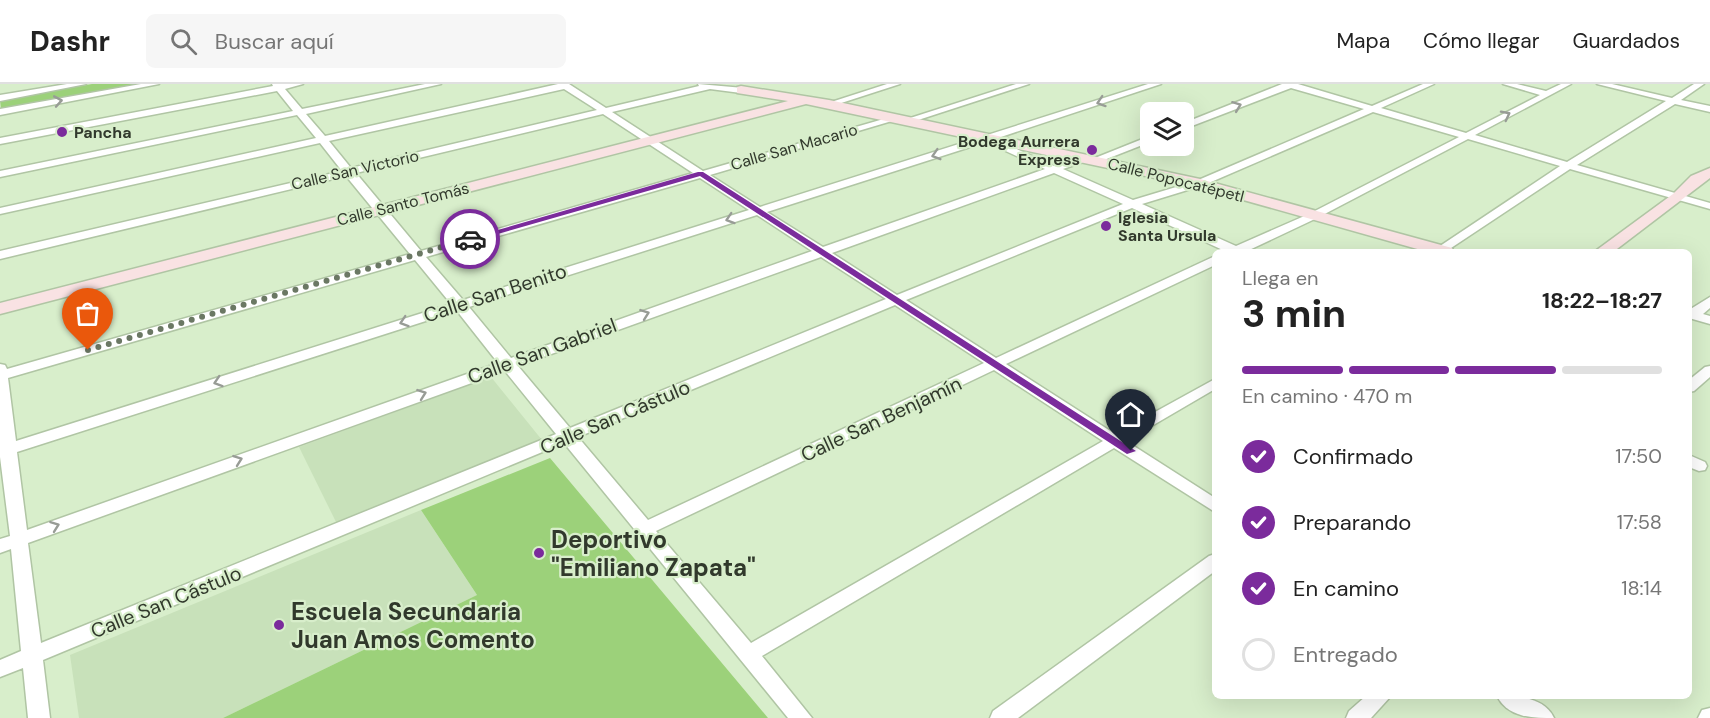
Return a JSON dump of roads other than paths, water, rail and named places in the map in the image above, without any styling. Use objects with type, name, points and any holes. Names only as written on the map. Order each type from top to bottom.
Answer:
[{"type":"street","points":[[0,98],[82,84]]},
{"type":"street","points":[[0,112],[155,84]]},
{"type":"street","points":[[0,141],[277,86],[299,84]]},
{"type":"street","points":[[0,174],[437,84]]},
{"type":"street","name":"Calle Popocatépetl","points":[[690,84],[829,104],[1200,183],[1434,249]]},
{"type":"street","points":[[741,90],[764,84]]},
{"type":"street","points":[[829,104],[896,84]]},
{"type":"street","name":"Calle San Macario","points":[[0,373],[1025,84]]},
{"type":"street","name":"Calle San Benito","points":[[4,451],[1157,84]]},
{"type":"street","points":[[1194,122],[1290,84],[1710,206]]},
{"type":"street","name":"Calle San Cástulo","points":[[0,669],[1132,204],[1200,183],[1430,84]]},
{"type":"street","points":[[1507,84],[1547,94]]},
{"type":"street","points":[[1242,249],[1312,216],[1567,84]]},
{"type":"street","points":[[1601,84],[1710,109]]},
{"type":"street","points":[[1444,249],[1492,213],[1700,84]]},
{"type":"street","points":[[0,211],[564,85],[1212,504]]},
{"type":"street","points":[[277,86],[801,718]]},
{"type":"street","name":"Calle San Victorio","points":[[0,255],[710,86]]},
{"type":"street","name":"Calle Santo Tomás","points":[[0,309],[807,100]]},
{"type":"street","points":[[992,138],[1000,146],[1230,249]]},
{"type":"street","name":"Calle San Gabriel","points":[[0,546],[507,363],[1055,169],[1140,142]]},
{"type":"street","points":[[1606,249],[1678,197],[1696,179],[1710,172]]},
{"type":"street","name":"Calle San Benjamín","points":[[644,530],[1212,261]]},
{"type":"street","points":[[1692,314],[1710,301]]},
{"type":"street","points":[[1692,315],[1710,320]]},
{"type":"street","points":[[1692,385],[1710,370]]},
{"type":"street","points":[[0,373],[4,451],[19,539],[39,718]]},
{"type":"street","points":[[748,654],[1212,385]]},
{"type":"street","points":[[1001,718],[1212,563]]},
{"type":"street","points":[[1357,718],[1377,699]]},
{"type":"street","points":[[1513,699],[1543,718]]},
{"type":"place","name":"Pancha","points":[[62,132]]},
{"type":"place","name":"Bodega Aurrera Express","points":[[1092,150]]},
{"type":"place","name":"Iglesia Santa Ursula","points":[[1106,226]]},
{"type":"place","name":"Deportivo \"Emiliano Zapata\"","points":[[539,553]]},
{"type":"place","name":"Escuela Secundaria Juan Amos Comento","points":[[279,625]]}]
